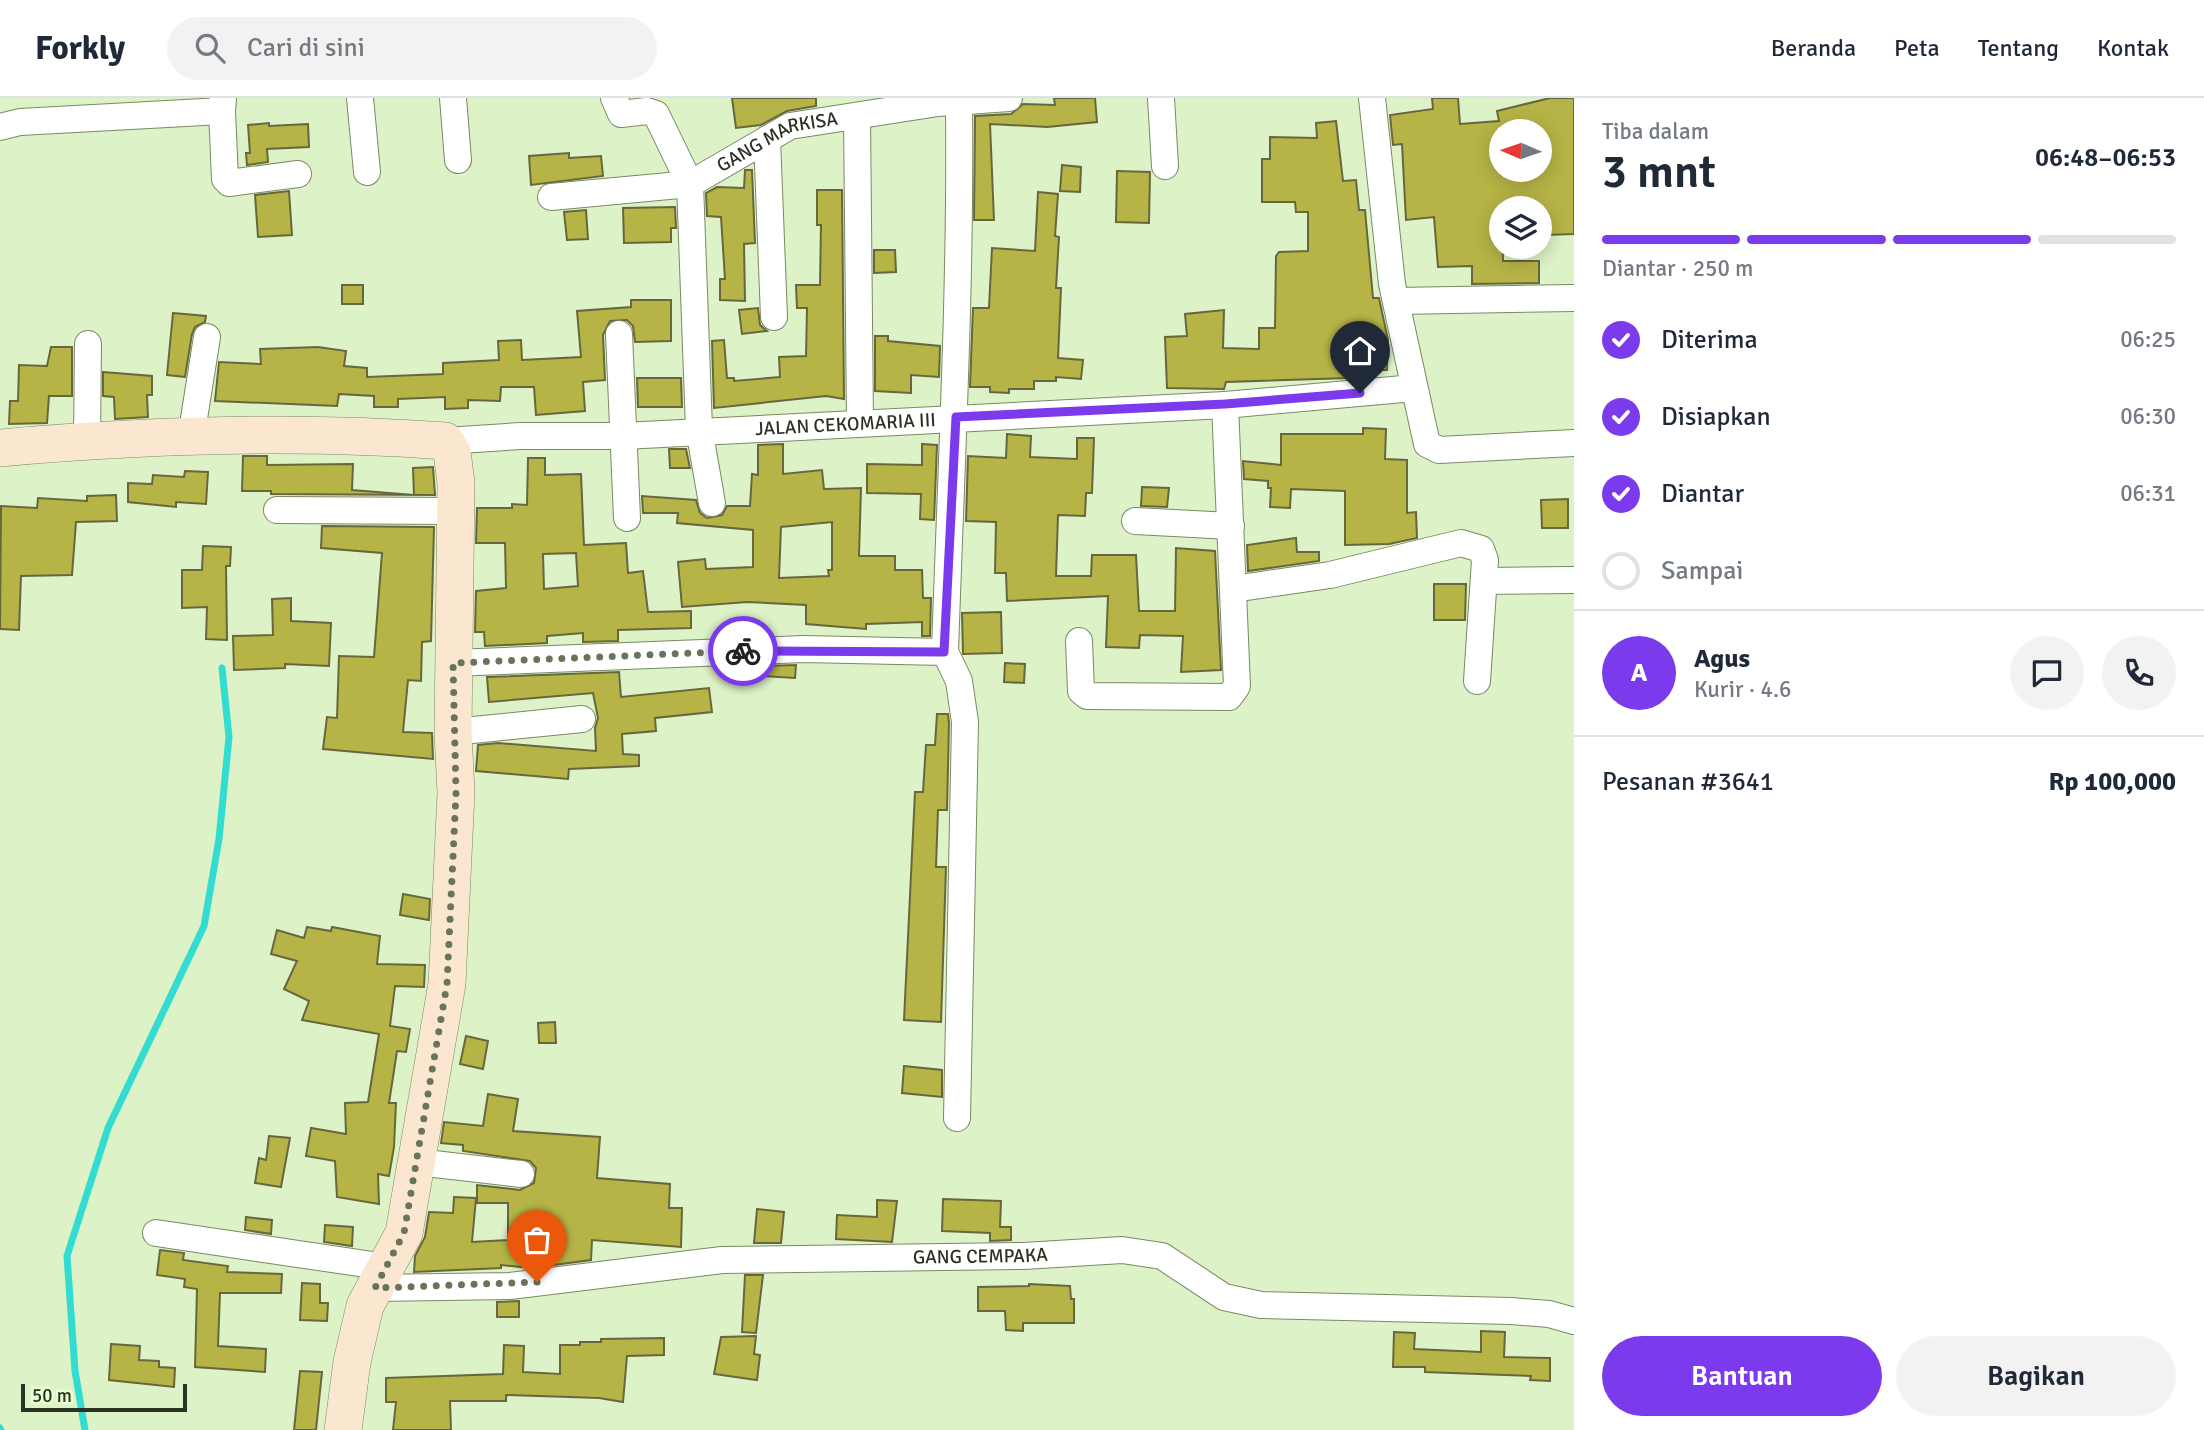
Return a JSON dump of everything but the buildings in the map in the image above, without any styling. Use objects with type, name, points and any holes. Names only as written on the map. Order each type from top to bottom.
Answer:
[{"type":"street","points":[[360,98],[367,172]]},
{"type":"street","points":[[453,98],[458,160]]},
{"type":"street","points":[[614,98],[614,104],[621,114],[648,111],[656,114],[690,184],[699,429],[712,503]]},
{"type":"street","name":"GANG MARKISA","points":[[551,197],[690,184],[790,126],[937,103],[959,104],[1009,98]]},
{"type":"street","points":[[1161,98],[1165,166]]},
{"type":"street","points":[[1372,98],[1380,189],[1396,301],[1426,441],[1434,449],[1574,443]]},
{"type":"street","points":[[0,127],[20,122],[223,104],[225,179],[236,184],[298,174]]},
{"type":"street","points":[[957,1118],[965,722],[959,681],[944,652],[956,417],[960,232],[959,104]]},
{"type":"street","points":[[857,116],[860,423]]},
{"type":"street","points":[[767,139],[774,317]]},
{"type":"street","points":[[1396,301],[1574,298]]},
{"type":"street","points":[[619,334],[627,518]]},
{"type":"street","points":[[191,437],[207,337]]},
{"type":"street","points":[[87,441],[88,344]]},
{"type":"street","name":"JALAN CEKOMARIA III","points":[[444,441],[624,436],[699,429],[1225,404],[1414,388]]},
{"type":"street","points":[[1079,641],[1081,691],[1087,696],[1229,698],[1237,686],[1225,404]]},
{"type":"street","points":[[0,448],[191,437],[370,435],[444,441],[452,452],[455,471],[453,732],[456,783],[447,984],[404,1233],[360,1325],[343,1430]]},
{"type":"street","points":[[277,510],[455,511]]},
{"type":"street","points":[[1135,521],[1231,526]]},
{"type":"street","points":[[1233,589],[1330,575],[1461,543],[1481,549],[1485,560],[1478,681]]},
{"type":"street","points":[[1484,580],[1574,579]]},
{"type":"street","points":[[453,663],[803,649],[944,652]]},
{"type":"street","points":[[453,732],[582,719]]},
{"type":"street","points":[[417,1162],[521,1174]]},
{"type":"street","name":"GANG CEMPAKA","points":[[156,1233],[381,1277],[510,1286],[722,1260],[1024,1256],[1122,1250],[1162,1255],[1224,1297],[1261,1305],[1511,1311],[1549,1314],[1574,1321]]},
{"type":"waterway","points":[[85,1430],[75,1371],[67,1256],[108,1128],[204,926],[219,839],[229,737],[222,668]]},
{"type":"way so far","points":[[537,1282],[510,1286],[375,1288],[404,1233],[447,984],[456,793],[453,663],[743,651]]},
{"type":"route","points":[[743,651],[803,649],[944,652],[956,417],[1225,404],[1360,393]]}]
